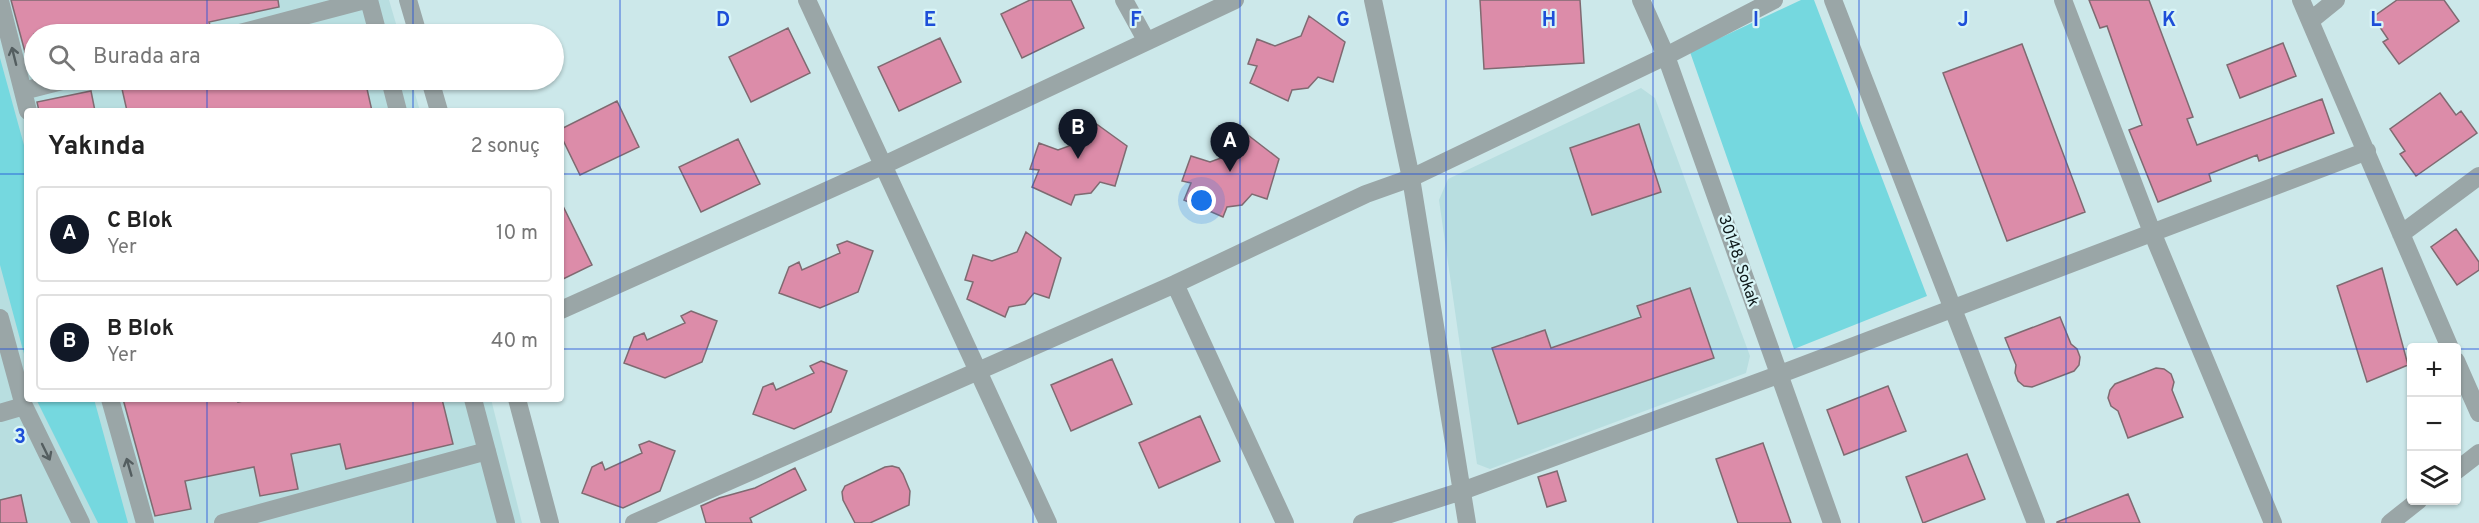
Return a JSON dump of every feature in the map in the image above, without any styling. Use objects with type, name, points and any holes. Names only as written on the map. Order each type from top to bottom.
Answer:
[{"type":"street","points":[[275,24],[367,0],[375,24]]},
{"type":"street","points":[[408,0],[415,24]]},
{"type":"street","points":[[807,0],[1048,523]]},
{"type":"street","points":[[1124,0],[1146,40]]},
{"type":"street","points":[[564,309],[884,165],[1235,0]]},
{"type":"street","points":[[1372,0],[1377,14],[1411,178],[1467,523]]},
{"type":"street","name":"30148. Sokak","points":[[1641,0],[1666,56],[1832,523]]},
{"type":"street","points":[[634,523],[1175,284],[1366,194],[1411,178],[1666,56],[1774,0]]},
{"type":"street","points":[[1833,0],[2036,523]]},
{"type":"street","points":[[2062,0],[2152,232],[2273,523]]},
{"type":"street","points":[[2301,0],[2448,343]]},
{"type":"street","points":[[2310,21],[2336,0]]},
{"type":"street","points":[[0,1],[27,108]]},
{"type":"street","points":[[23,91],[27,90]]},
{"type":"street","points":[[393,90],[397,108]]},
{"type":"street","points":[[433,90],[438,108]]},
{"type":"street","points":[[1362,523],[1462,491],[1778,375],[2367,151]]},
{"type":"street","points":[[2401,234],[2479,176]]},
{"type":"street","points":[[1175,284],[1285,523]]},
{"type":"street","points":[[0,318],[24,406],[81,523]]},
{"type":"street","points":[[2461,370],[2479,413]]},
{"type":"street","points":[[111,402],[145,523]]},
{"type":"street","points":[[475,402],[506,523]]},
{"type":"street","points":[[518,402],[550,523]]},
{"type":"street","points":[[0,413],[24,406]]},
{"type":"street","points":[[223,523],[487,451]]},
{"type":"street","points":[[2461,468],[2479,453]]},
{"type":"street","points":[[2390,523],[2414,505]]},
{"type":"shaded area","points":[[0,0],[389,0],[396,24],[24,24],[24,90],[414,90],[419,108],[24,108],[24,402],[492,402],[522,523],[0,523]]},
{"type":"shaded area","points":[[1801,0],[1814,0],[1927,296],[1794,349],[1690,52]]},
{"type":"shaded area","points":[[0,58],[24,145],[24,354],[0,265]]},
{"type":"shaded area","points":[[1641,88],[1655,98],[1750,356],[1746,373],[1490,469],[1477,464],[1439,200],[1448,179]]},
{"type":"shaded area","points":[[38,402],[95,402],[128,523],[98,523]]},
{"type":"building","points":[[11,0],[278,0],[279,7],[209,22],[210,24],[24,24],[24,48]]},
{"type":"building","points":[[1030,0],[1071,0],[1084,28],[1022,58],[1001,14]]},
{"type":"building","points":[[1480,0],[1580,0],[1584,63],[1484,69]]},
{"type":"building","points":[[2089,0],[2149,0],[2193,117],[2187,119],[2197,145],[2322,99],[2334,133],[2259,161],[2257,155],[2209,174],[2211,181],[2158,202],[2129,130],[2142,125],[2107,26],[2100,28]]},
{"type":"building","points":[[2397,0],[2444,0],[2459,21],[2399,64],[2383,42],[2388,39],[2373,17]]},
{"type":"building","points":[[1309,16],[1345,42],[1333,82],[1318,77],[1308,88],[1292,90],[1288,101],[1250,83],[1257,66],[1248,64],[1257,39],[1275,46],[1301,36]]},
{"type":"building","points":[[788,28],[810,73],[751,102],[729,57]]},
{"type":"building","points":[[940,38],[961,82],[899,111],[878,67]]},
{"type":"building","points":[[2283,43],[2296,76],[2240,98],[2227,65]]},
{"type":"building","points":[[2022,44],[2085,212],[2007,241],[1943,73]]},
{"type":"building","points":[[122,90],[367,90],[371,108],[126,108]]},
{"type":"building","points":[[91,91],[94,108],[38,108],[37,102]]},
{"type":"building","points":[[2440,93],[2456,115],[2461,111],[2477,133],[2416,176],[2400,154],[2405,151],[2390,129]]},
{"type":"building","points":[[617,101],[639,147],[580,175],[564,142],[564,128]]},
{"type":"building","points":[[1091,120],[1127,146],[1115,186],[1100,182],[1091,193],[1075,195],[1071,205],[1032,187],[1039,170],[1030,169],[1039,143],[1058,150],[1083,141]]},
{"type":"building","points":[[1639,124],[1661,192],[1592,215],[1570,148]]},
{"type":"building","points":[[1244,132],[1279,159],[1267,199],[1252,194],[1242,205],[1227,207],[1223,217],[1184,200],[1191,183],[1182,181],[1191,156],[1210,162],[1235,153]]},
{"type":"building","points":[[738,139],[760,184],[701,212],[679,167]]},
{"type":"building","points":[[564,208],[592,265],[564,279]]},
{"type":"building","points":[[2456,229],[2479,262],[2479,270],[2457,285],[2431,247]]},
{"type":"building","points":[[1026,232],[1061,258],[1049,298],[1034,293],[1025,304],[1009,307],[1005,317],[967,299],[973,282],[965,280],[973,255],[992,261],[1017,252]]},
{"type":"building","points":[[847,241],[873,251],[858,292],[820,308],[779,293],[789,267],[799,262],[802,270],[840,253],[837,245]]},
{"type":"building","points":[[2382,268],[2407,365],[2367,382],[2337,286]]},
{"type":"building","points":[[1690,288],[1714,358],[1518,424],[1492,348],[1545,330],[1551,348],[1641,317],[1637,306]]},
{"type":"building","points":[[691,311],[717,321],[702,362],[665,378],[624,363],[634,337],[644,333],[647,340],[685,323],[681,316]]},
{"type":"building","points":[[2060,317],[2071,344],[2077,349],[2080,357],[2079,365],[2074,371],[2032,387],[2024,386],[2018,381],[2015,373],[2016,365],[2005,338]]},
{"type":"building","points":[[1112,359],[1132,404],[1071,431],[1051,385]]},
{"type":"building","points":[[821,361],[847,371],[831,412],[794,429],[753,414],[763,387],[773,383],[776,390],[814,373],[810,366]]},
{"type":"building","points":[[2156,368],[2164,369],[2171,374],[2174,382],[2172,390],[2183,417],[2128,438],[2118,411],[2111,406],[2108,398],[2110,390],[2115,384]]},
{"type":"building","points":[[1888,386],[1906,431],[1844,455],[1827,410]]},
{"type":"building","points":[[124,402],[443,402],[453,444],[346,469],[340,444],[291,454],[298,489],[260,496],[254,467],[185,481],[191,509],[155,516]]},
{"type":"building","points":[[1200,416],[1220,461],[1159,488],[1139,443]]},
{"type":"building","points":[[649,441],[675,451],[660,491],[623,508],[582,493],[592,467],[602,462],[605,470],[642,453],[639,445]]},
{"type":"building","points":[[1763,443],[1791,523],[1738,523],[1716,459]]},
{"type":"building","points":[[1967,454],[1985,499],[1923,523],[1906,477]]},
{"type":"building","points":[[885,467],[899,468],[903,474],[910,491],[909,505],[870,523],[855,523],[843,500],[842,492],[845,486]]},
{"type":"building","points":[[795,468],[806,490],[750,518],[752,523],[706,523],[701,506],[719,498],[755,488]]},
{"type":"building","points":[[1557,471],[1566,501],[1547,507],[1538,477]]},
{"type":"building","points":[[2128,494],[2140,523],[2057,523],[2057,522]]},
{"type":"building","points":[[21,495],[27,523],[0,523],[0,500]]},
{"type":"place","name":"B Blok","points":[[1078,159]]},
{"type":"place","name":"C Blok","points":[[1230,172]]}]
